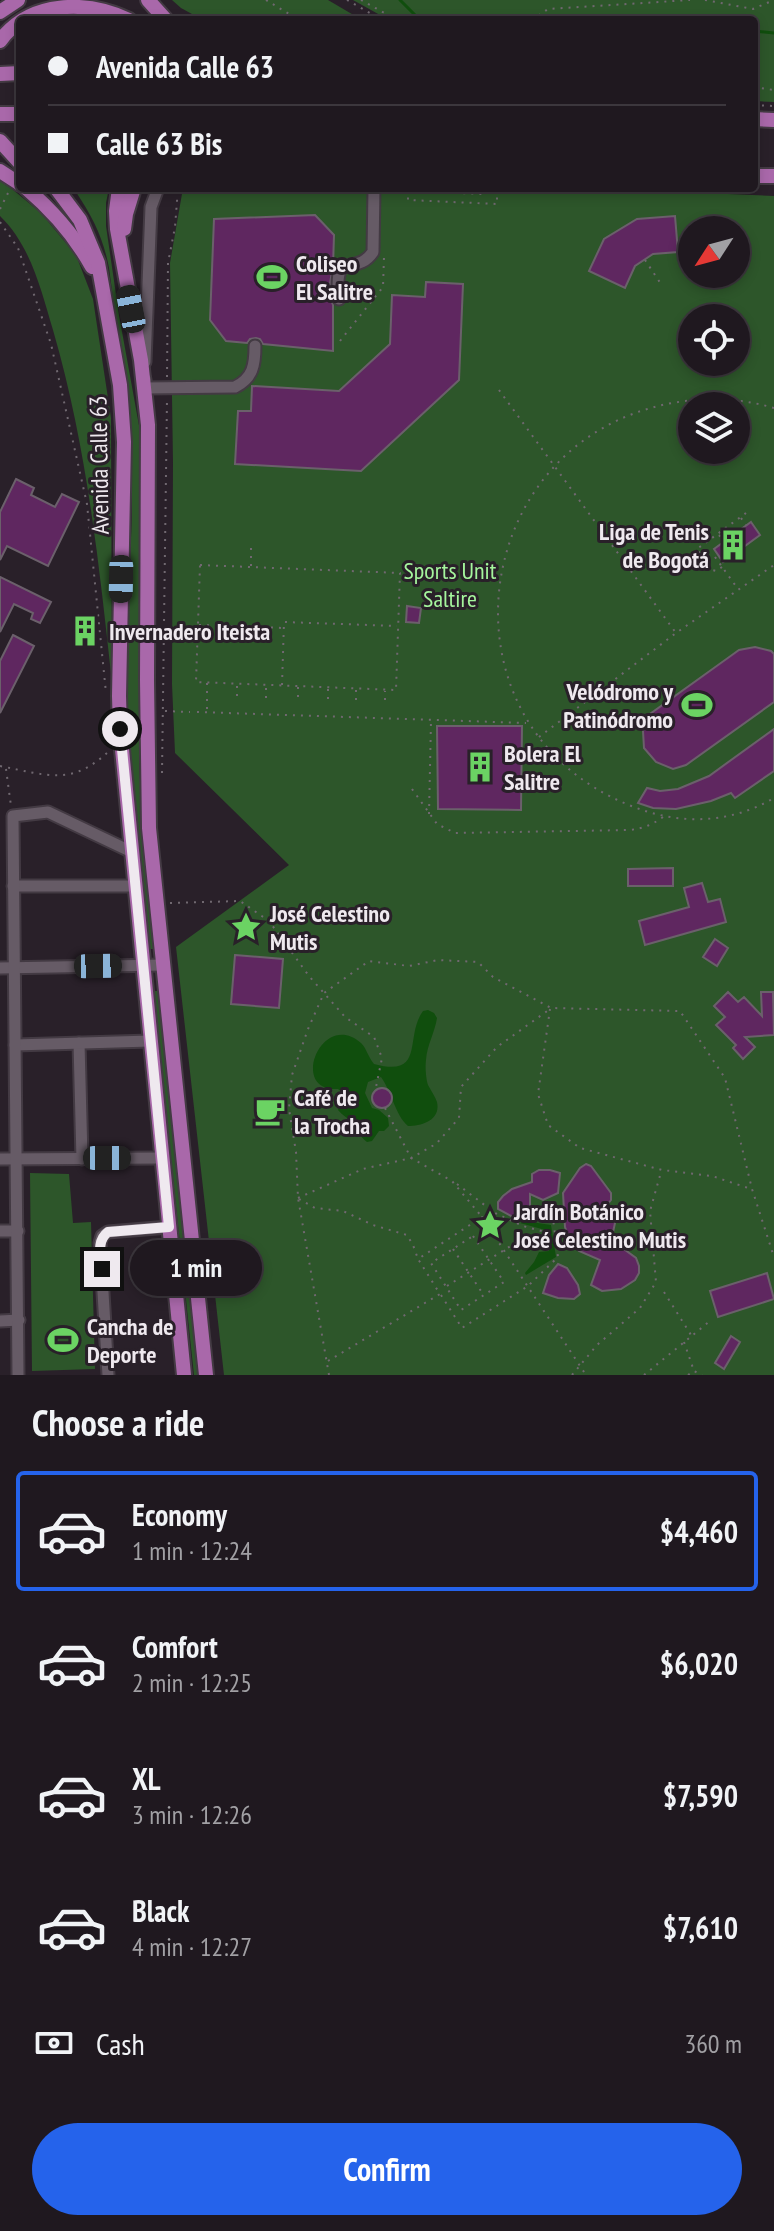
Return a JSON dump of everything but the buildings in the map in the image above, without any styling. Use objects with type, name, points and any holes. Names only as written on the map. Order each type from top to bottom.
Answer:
[{"type":"main road","points":[[0,12],[18,0]]},
{"type":"main road","points":[[148,0],[162,16]]},
{"type":"main road","points":[[24,16],[43,4],[81,1],[110,8],[123,16]]},
{"type":"main road","points":[[0,141],[16,159]]},
{"type":"main road","points":[[0,171],[16,184]]},
{"type":"main road","points":[[27,192],[51,210],[73,236],[104,290]]},
{"type":"main road","name":"Avenida Calle 63","points":[[59,192],[86,231],[93,249],[104,290],[124,421],[120,729],[184,1375]]},
{"type":"main road","name":"Avenida Calle 63","points":[[118,192],[116,211],[121,254],[144,388],[149,439],[149,828],[206,1375]]},
{"type":"main road","points":[[121,254],[126,214],[133,192]]},
{"type":"street","points":[[157,192],[151,207],[144,388],[230,388],[249,376],[254,367],[255,346]]},
{"type":"street","points":[[339,299],[337,279],[340,271],[367,260],[373,252],[374,192]]},
{"type":"street","points":[[18,1375],[13,816],[48,812],[132,852]]},
{"type":"street","points":[[13,886],[135,886]]},
{"type":"street","points":[[0,968],[163,965]]},
{"type":"street","points":[[15,1045],[150,1041]]},
{"type":"street","points":[[79,1043],[82,1159]]},
{"type":"street","points":[[0,1159],[162,1158]]},
{"type":"street","points":[[108,1375],[102,1236],[108,1232],[169,1227]]},
{"type":"street","points":[[0,1231],[18,1231]]},
{"type":"street","points":[[0,1321],[19,1320]]},
{"type":"path","points":[[266,0],[292,16]]},
{"type":"path","points":[[347,0],[375,16]]},
{"type":"path","points":[[361,0],[390,16]]},
{"type":"path","points":[[538,16],[548,9],[690,0]]},
{"type":"path","points":[[705,0],[753,9],[774,0]]},
{"type":"path","points":[[0,209],[16,190]]},
{"type":"path","points":[[162,774],[168,263],[178,192]]},
{"type":"path","points":[[408,192],[408,200],[497,204],[497,192]]},
{"type":"path","points":[[433,192],[482,192]]},
{"type":"path","points":[[0,222],[18,248],[51,344],[87,504],[105,691]]},
{"type":"path","points":[[340,341],[383,287],[384,257]]},
{"type":"path","points":[[645,260],[661,284]]},
{"type":"path","points":[[499,390],[676,633]]},
{"type":"path","points":[[774,408],[722,399],[699,399],[633,413],[596,432],[554,466],[524,509],[502,568],[498,600],[498,627],[506,672],[516,700],[538,737],[558,761],[580,779],[604,795],[663,817],[697,820],[724,817],[746,812],[774,798]]},
{"type":"path","points":[[722,567],[712,570],[697,549],[746,513]]},
{"type":"path","points":[[741,517],[746,525]]},
{"type":"path","points":[[719,534],[724,541]]},
{"type":"path","points":[[251,547],[251,567]]},
{"type":"path","points":[[715,557],[738,590]]},
{"type":"path","points":[[200,565],[400,573],[396,690],[196,682],[198,625],[200,565]]},
{"type":"path","points":[[538,737],[676,633],[774,565]]},
{"type":"path","points":[[282,685],[284,622],[398,626]]},
{"type":"path","points":[[198,625],[284,628]]},
{"type":"path","points":[[207,683],[207,713]]},
{"type":"path","points":[[237,684],[237,697]]},
{"type":"path","points":[[266,685],[266,698]]},
{"type":"path","points":[[298,686],[298,698]]},
{"type":"path","points":[[328,687],[328,699]]},
{"type":"path","points":[[356,689],[356,700]]},
{"type":"path","points":[[385,700],[386,690]]},
{"type":"path","points":[[164,711],[190,712]]},
{"type":"path","points":[[197,712],[528,723]]},
{"type":"path","points":[[429,815],[431,721]]},
{"type":"path","points":[[0,766],[63,775],[95,764],[112,747]]},
{"type":"path","points":[[5,767],[13,816]]},
{"type":"path","points":[[412,789],[429,815],[445,829],[455,833],[630,830],[643,828],[663,817]]},
{"type":"path","points":[[158,903],[240,901],[269,921],[345,1017],[374,1037],[382,1058],[376,1087]]},
{"type":"path","points":[[329,1375],[298,1198],[296,1152],[289,1109],[292,1075],[324,993],[369,961],[409,966],[438,960],[478,962],[493,977],[551,1008],[680,1011],[725,1078],[752,1189],[774,1257]]},
{"type":"path","points":[[298,1198],[363,1169],[411,1158],[436,1144],[459,1118],[461,1087],[497,1047],[551,1008]]},
{"type":"path","points":[[551,1008],[538,1094],[548,1125],[580,1148],[662,1170],[712,1176],[752,1189]]},
{"type":"path","points":[[385,1108],[411,1158],[452,1181],[495,1213],[547,1233],[525,1237],[446,1287]]},
{"type":"path","points":[[572,1375],[597,1345],[640,1308],[656,1282],[650,1211],[662,1170]]},
{"type":"path","points":[[452,1181],[482,1217],[586,1375]]},
{"type":"path","points":[[298,1198],[315,1208],[343,1211],[373,1225],[407,1235],[418,1259],[462,1328],[528,1286],[558,1257],[553,1219],[530,1210]]},
{"type":"path","points":[[418,1259],[482,1217]]},
{"type":"path","points":[[473,1236],[504,1282],[461,1310],[431,1263],[453,1249],[473,1236]]},
{"type":"path","points":[[453,1249],[483,1295]]},
{"type":"path","points":[[664,1292],[692,1336]]},
{"type":"path","points":[[327,1362],[440,1294]]},
{"type":"path","points":[[644,1375],[710,1321]]},
{"type":"path","points":[[684,1342],[694,1371],[702,1375]]},
{"type":"path","points":[[688,1375],[694,1371]]},
{"type":"green space","points":[[172,0],[328,0],[355,16],[196,16]]},
{"type":"green space","points":[[353,0],[774,0],[774,102],[758,101],[758,16],[382,16]]},
{"type":"green space","points":[[0,179],[41,213],[76,255],[93,299],[111,418],[112,683],[97,550],[75,418],[34,269],[20,241],[0,216]]},
{"type":"green space","points":[[76,192],[108,192],[106,226],[142,442],[139,764],[155,949],[148,949],[126,724],[132,441],[107,257],[97,228]]},
{"type":"green space","name":"Sports Unit Saltire","points":[[182,192],[679,192],[774,196],[774,1375],[224,1375],[176,947],[289,865],[175,753],[170,263]]},
{"type":"green space","points":[[153,991],[158,991],[201,1375],[194,1375]]},
{"type":"green space","points":[[30,1173],[69,1174],[73,1223],[91,1222],[95,1369],[32,1371]]},
{"type":"shaded area","points":[[428,1010],[437,1018],[426,1066],[428,1085],[437,1102],[436,1113],[424,1123],[408,1126],[381,1077],[368,1082],[365,1093],[372,1108],[388,1118],[389,1126],[367,1142],[338,1110],[342,1092],[323,1086],[315,1078],[313,1067],[316,1054],[323,1043],[334,1036],[347,1035],[361,1043],[374,1064],[390,1067],[401,1065],[411,1052],[418,1021],[423,1011]]},
{"type":"shaded area","points":[[520,1223],[551,1225],[556,1257],[526,1275],[539,1252],[549,1251],[549,1231]]},
{"type":"waterway","points":[[400,0],[416,16]]},
{"type":"waterway","points":[[758,31],[774,33]]},
{"type":"place","name":"Coliseo El Salitre","points":[[272,277]]},
{"type":"place","name":"Liga de Tenis de Bogotá","points":[[733,545]]},
{"type":"place","name":"Invernadero Iteista","points":[[85,631]]},
{"type":"place","name":"Velódromo y Patinódromo","points":[[697,705]]},
{"type":"place","name":"Bolera El Salitre","points":[[480,767]]},
{"type":"place","name":"José Celestino Mutis","points":[[246,927]]},
{"type":"place","name":"Café de la Trocha","points":[[270,1111]]},
{"type":"place","name":"Jardín Botánico José Celestino Mutis","points":[[490,1225]]},
{"type":"place","name":"Cancha de Deporte","points":[[63,1340]]},
{"type":"route","points":[[102,1269],[100,1243],[102,1236],[108,1232],[169,1227],[120,729]]}]
